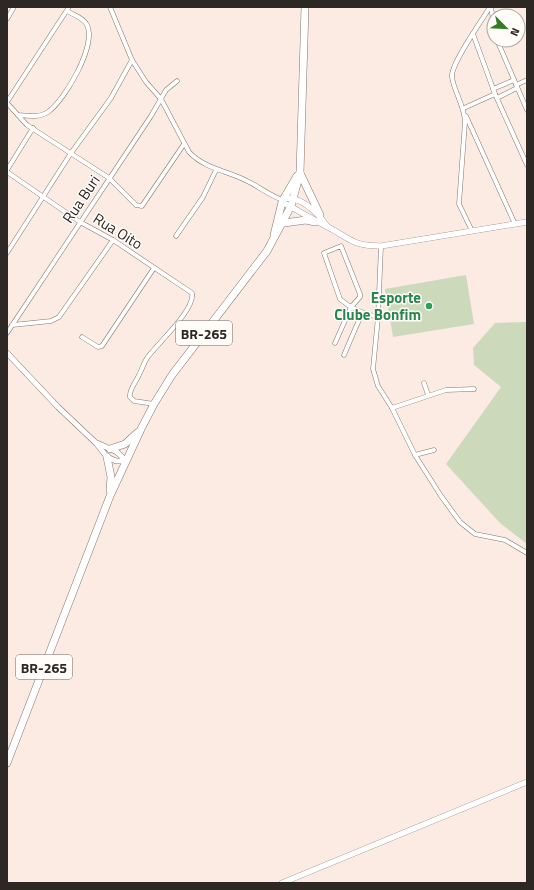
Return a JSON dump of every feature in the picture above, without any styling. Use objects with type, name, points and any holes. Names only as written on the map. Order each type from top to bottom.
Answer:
[{"type":"highway","name":"BR-265","points":[[7,763],[110,496],[141,429],[154,404],[191,350],[267,251],[284,223],[291,206],[300,173],[305,7]]},
{"type":"highway","points":[[273,241],[283,200],[300,173]]},
{"type":"highway","points":[[300,173],[320,215]]},
{"type":"highway","points":[[284,223],[306,220],[315,222]]},
{"type":"highway","points":[[110,449],[125,444],[141,429]]},
{"type":"highway","points":[[107,457],[111,477],[110,496]]},
{"type":"main road","points":[[283,200],[294,198],[305,203],[320,215],[327,226]]},
{"type":"main road","points":[[283,200],[306,214],[315,222],[327,226],[342,236],[357,243],[381,246],[527,222]]},
{"type":"main road","points":[[282,883],[527,782]]},
{"type":"street","points":[[7,19],[14,7]]},
{"type":"street","points":[[110,7],[132,60],[146,82],[161,99],[184,144],[196,159],[216,170],[246,180],[275,198],[283,200]]},
{"type":"street","points":[[490,7],[452,70],[453,81],[464,110],[515,224]]},
{"type":"street","points":[[18,114],[32,117],[48,112],[63,95],[82,63],[88,49],[89,30],[86,23],[68,9],[7,102],[23,122],[109,178],[136,205],[142,206],[184,144]]},
{"type":"street","points":[[473,34],[493,89],[527,165]]},
{"type":"street","points":[[501,48],[527,110]]},
{"type":"street","points":[[7,253],[45,196],[71,153],[112,98],[132,60]]},
{"type":"street","points":[[493,89],[527,80]]},
{"type":"street","name":"Rua Buri","points":[[7,333],[166,90],[177,81]]},
{"type":"street","points":[[464,110],[496,96],[516,84]]},
{"type":"street","points":[[464,110],[465,122],[458,188],[459,204],[472,231]]},
{"type":"street","points":[[7,171],[33,128]]},
{"type":"street","points":[[176,236],[203,196],[216,170]]},
{"type":"street","name":"Rua Oito","points":[[7,171],[45,196],[80,222],[113,240],[190,291],[193,298],[169,333],[147,358],[130,391],[130,397],[132,400],[154,404]]},
{"type":"street","points":[[12,326],[51,321],[59,317],[113,240]]},
{"type":"street","points":[[335,343],[351,307],[360,297],[360,294],[341,246],[324,253],[340,299],[351,307],[362,313],[378,318]]},
{"type":"street","points":[[381,246],[378,318],[373,369],[378,386],[392,408],[415,455],[441,496],[460,522],[474,534],[505,540],[527,553]]},
{"type":"street","points":[[82,337],[98,347],[102,346],[154,268]]},
{"type":"street","points":[[344,354],[362,313]]},
{"type":"street","points":[[7,353],[58,407],[96,443],[107,457],[116,461],[126,461]]},
{"type":"street","points":[[424,383],[428,395]]},
{"type":"street","points":[[392,408],[446,390],[474,389]]},
{"type":"street","points":[[96,443],[119,453],[126,461]]},
{"type":"street","points":[[107,457],[110,449]]},
{"type":"street","points":[[415,455],[434,450]]},
{"type":"green space","name":"Esporte Clube Bonfim","points":[[466,275],[474,324],[393,337],[385,289]]},
{"type":"green space","points":[[527,322],[527,544],[500,523],[446,464],[501,387],[474,365],[473,348],[495,323]]},
{"type":"place","name":"Esporte Clube Bonfim","points":[[429,306]]}]
